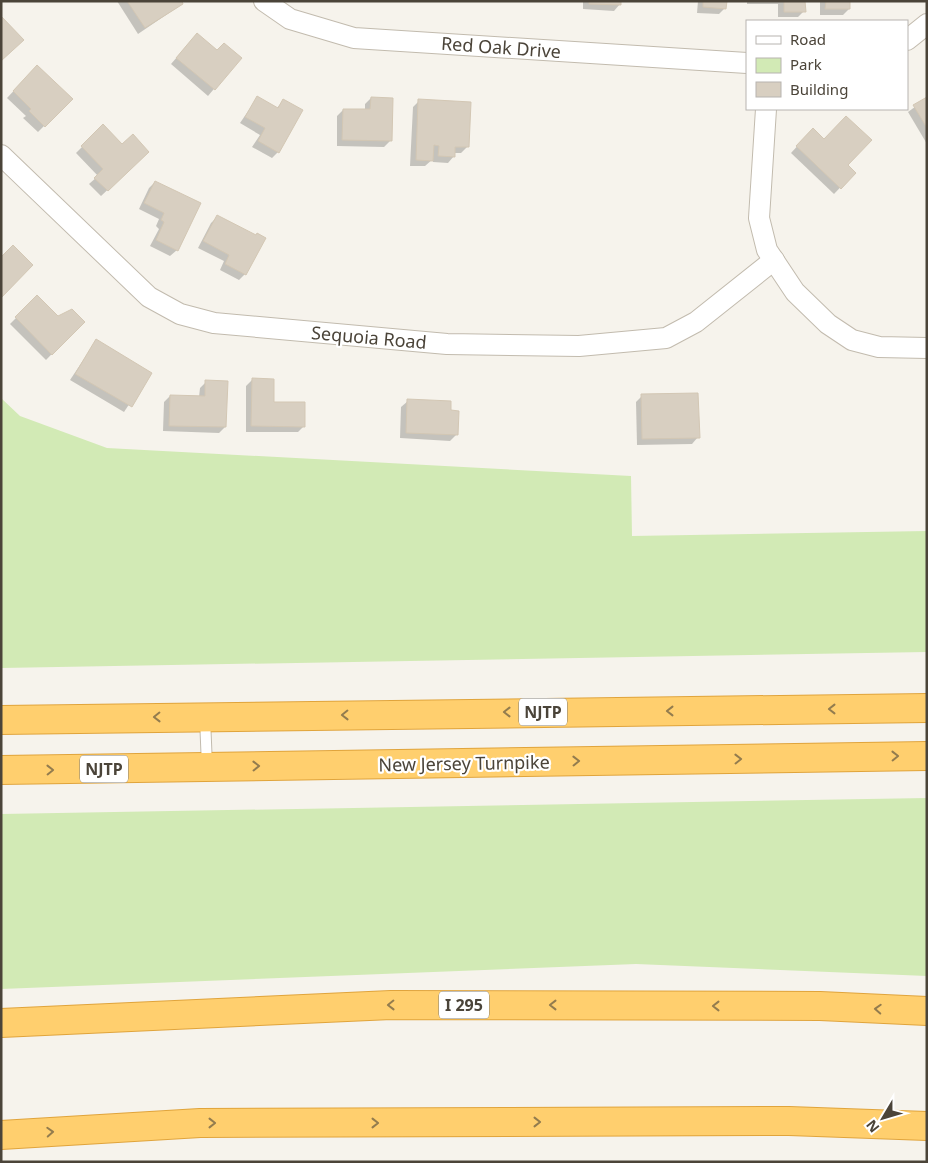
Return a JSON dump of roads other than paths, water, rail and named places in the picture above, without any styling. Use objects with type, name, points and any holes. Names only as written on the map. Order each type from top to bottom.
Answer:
[{"type":"highway","name":"NJTP","points":[[1,720],[927,708]]},
{"type":"highway","name":"New Jersey Turnpike","points":[[1,770],[927,756]]},
{"type":"highway","name":"I 295","points":[[1,1023],[391,1005],[820,1006],[927,1011]]},
{"type":"highway","points":[[1,1135],[200,1123],[789,1121],[927,1126]]},
{"type":"street","name":"Red Oak Drive","points":[[264,1],[290,19],[354,38],[746,63]]},
{"type":"street","points":[[908,39],[927,24]]},
{"type":"street","points":[[766,110],[759,218],[767,250],[795,292],[828,324],[852,340],[879,346],[927,348]]},
{"type":"street","name":"Sequoia Road","points":[[1,155],[149,297],[180,314],[214,323],[446,344],[579,346],[666,338],[696,322],[774,260]]},
{"type":"lane","points":[[205,717],[207,767]]}]
